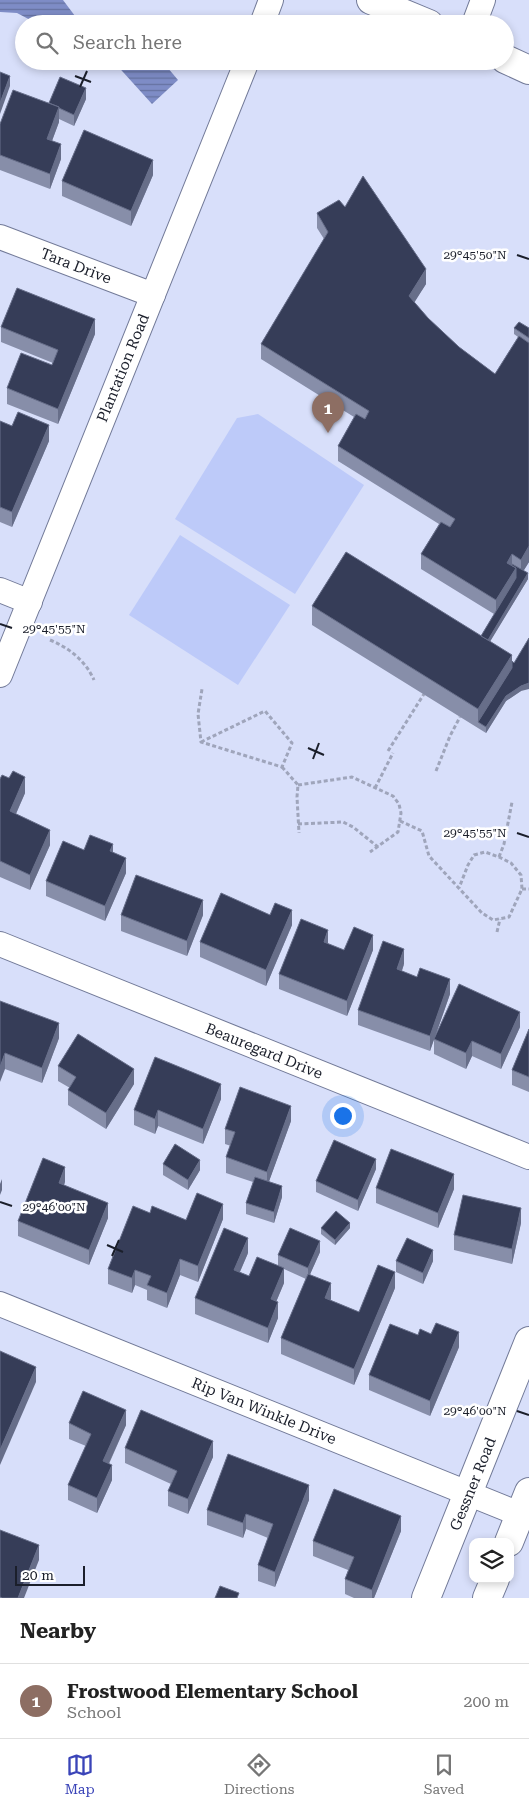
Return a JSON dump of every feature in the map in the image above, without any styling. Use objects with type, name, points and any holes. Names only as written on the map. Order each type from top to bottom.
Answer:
[{"type":"main road","points":[[371,0],[407,15]]},
{"type":"main road","points":[[514,62],[529,70]]},
{"type":"main road","name":"Gessner Road","points":[[426,1598],[529,1341]]},
{"type":"main road","points":[[511,1538],[526,1508]]},
{"type":"main road","points":[[487,1598],[493,1583]]},
{"type":"street","points":[[265,15],[271,0]]},
{"type":"street","points":[[477,15],[483,0]]},
{"type":"street","name":"Plantation Road","points":[[0,675],[243,70]]},
{"type":"street","name":"Tara Drive","points":[[0,237],[153,295]]},
{"type":"street","points":[[0,590],[30,602]]},
{"type":"street","name":"Beauregard Drive","points":[[0,944],[529,1157]]},
{"type":"street","name":"Rip Van Winkle Drive","points":[[0,1304],[469,1494],[526,1508]]},
{"type":"path","points":[[50,640],[62,645],[77,656],[90,671],[94,680]]},
{"type":"path","points":[[202,689],[198,714],[202,742]]},
{"type":"path","points":[[388,751],[424,694]]},
{"type":"path","points":[[202,742],[265,711],[292,744],[282,767]]},
{"type":"path","points":[[436,771],[460,717]]},
{"type":"path","points":[[202,742],[282,767],[298,785]]},
{"type":"path","points":[[375,788],[393,753]]},
{"type":"path","points":[[298,785],[352,777],[393,796],[399,804],[401,813],[398,832],[370,852]]},
{"type":"path","points":[[298,785],[296,797],[299,833]]},
{"type":"path","points":[[499,857],[504,844],[512,802]]},
{"type":"path","points":[[400,821],[422,831],[430,856],[459,888],[482,913],[493,920],[508,917],[522,889],[521,874],[511,863],[485,852],[474,855],[459,888]]},
{"type":"path","points":[[298,824],[343,822],[353,827],[378,847]]},
{"type":"path","points":[[522,889],[529,889]]},
{"type":"path","points":[[497,932],[500,919]]},
{"type":"shaded area","points":[[0,0],[63,0],[74,15],[21,15],[0,12]]},
{"type":"shaded area","points":[[121,70],[170,70],[178,80],[152,104]]},
{"type":"shaded area","points":[[258,414],[364,485],[295,594],[175,519],[237,418]]},
{"type":"shaded area","points":[[180,535],[290,605],[238,685],[129,615]]},
{"type":"building","points":[[0,72],[10,76],[0,103]]},
{"type":"building","points":[[60,77],[86,88],[74,115],[49,103]]},
{"type":"building","points":[[13,90],[59,107],[47,139],[61,144],[50,174],[0,155],[0,124]]},
{"type":"building","points":[[84,130],[153,160],[131,211],[62,181]]},
{"type":"building","points":[[363,176],[426,269],[409,296],[428,318],[459,347],[495,374],[519,336],[529,343],[529,546],[521,560],[512,554],[507,563],[516,568],[496,600],[421,554],[441,522],[450,527],[455,519],[338,446],[356,414],[365,419],[369,411],[261,344],[328,232],[317,213],[339,200],[345,207]]},
{"type":"building","points":[[17,288],[95,319],[58,409],[7,388],[21,353],[52,365],[58,350],[1,327]]},
{"type":"building","points":[[519,322],[529,328],[529,338],[514,328]]},
{"type":"building","points":[[18,412],[49,425],[12,512],[0,507],[0,421],[12,426]]},
{"type":"building","points":[[346,552],[512,655],[478,709],[312,606]]},
{"type":"building","points":[[512,564],[528,573],[488,640],[481,636],[516,578],[516,568]]},
{"type":"building","points":[[529,638],[529,683],[506,696],[486,727],[478,722],[512,668],[512,661],[514,663]]},
{"type":"building","points":[[13,771],[25,777],[10,811],[50,830],[30,875],[0,861],[0,779],[2,775],[9,778]]},
{"type":"building","points":[[90,835],[113,844],[110,851],[126,858],[105,906],[46,881],[63,841],[84,850]]},
{"type":"building","points":[[136,875],[203,900],[187,941],[121,915]]},
{"type":"building","points":[[221,893],[270,915],[275,903],[292,910],[266,970],[200,942]]},
{"type":"building","points":[[301,919],[328,930],[324,942],[344,950],[354,927],[373,935],[347,1001],[279,974]]},
{"type":"building","points":[[383,941],[404,949],[397,969],[417,977],[420,968],[450,979],[430,1036],[358,1010]]},
{"type":"building","points":[[459,984],[520,1012],[501,1054],[472,1041],[466,1053],[434,1039]]},
{"type":"building","points":[[0,1001],[59,1023],[42,1068],[5,1053],[0,1067]]},
{"type":"building","points":[[529,1029],[529,1077],[512,1070]]},
{"type":"building","points":[[78,1034],[134,1069],[106,1113],[68,1090],[76,1077],[58,1066]]},
{"type":"building","points":[[155,1057],[221,1084],[203,1129],[158,1110],[155,1119],[134,1110]]},
{"type":"building","points":[[240,1087],[291,1106],[267,1172],[226,1157],[235,1132],[225,1129]]},
{"type":"building","points":[[334,1140],[376,1159],[358,1200],[316,1181]]},
{"type":"building","points":[[175,1144],[200,1160],[188,1180],[163,1164]]},
{"type":"building","points":[[391,1149],[454,1174],[438,1213],[376,1188]]},
{"type":"building","points":[[43,1158],[65,1167],[59,1183],[108,1203],[89,1250],[18,1221]]},
{"type":"building","points":[[255,1177],[282,1186],[274,1212],[246,1203]]},
{"type":"building","points":[[197,1193],[223,1204],[198,1266],[180,1259],[167,1293],[147,1285],[151,1276],[135,1270],[132,1278],[108,1269],[133,1206],[150,1213],[152,1206],[186,1220]]},
{"type":"building","points":[[463,1195],[521,1208],[512,1249],[454,1235]]},
{"type":"building","points":[[336,1211],[350,1223],[335,1240],[321,1228]]},
{"type":"building","points":[[224,1228],[248,1238],[234,1270],[249,1276],[257,1257],[284,1268],[271,1299],[278,1302],[268,1328],[195,1298]]},
{"type":"building","points":[[290,1228],[320,1241],[308,1268],[278,1255]]},
{"type":"building","points":[[407,1238],[433,1250],[423,1273],[396,1261]]},
{"type":"building","points":[[378,1265],[395,1272],[354,1369],[281,1338],[308,1274],[331,1283],[325,1298],[359,1312]]},
{"type":"building","points":[[436,1323],[459,1332],[430,1401],[369,1375],[390,1324],[418,1335],[420,1329],[431,1334]]},
{"type":"building","points":[[0,1351],[36,1367],[0,1450]]},
{"type":"building","points":[[83,1391],[126,1410],[103,1461],[112,1465],[97,1498],[68,1485],[91,1434],[69,1423]]},
{"type":"building","points":[[141,1410],[213,1441],[188,1499],[168,1491],[177,1471],[125,1448]]},
{"type":"building","points":[[228,1454],[309,1485],[275,1572],[258,1565],[273,1524],[246,1514],[243,1523],[207,1510]]},
{"type":"building","points":[[334,1489],[401,1516],[372,1590],[345,1579],[354,1557],[313,1541]]},
{"type":"building","points":[[0,1530],[39,1545],[18,1598],[0,1597]]},
{"type":"building","points":[[220,1586],[239,1593],[237,1598],[215,1598]]},
{"type":"place","name":"Frostwood Elementary School","points":[[328,433]]}]
